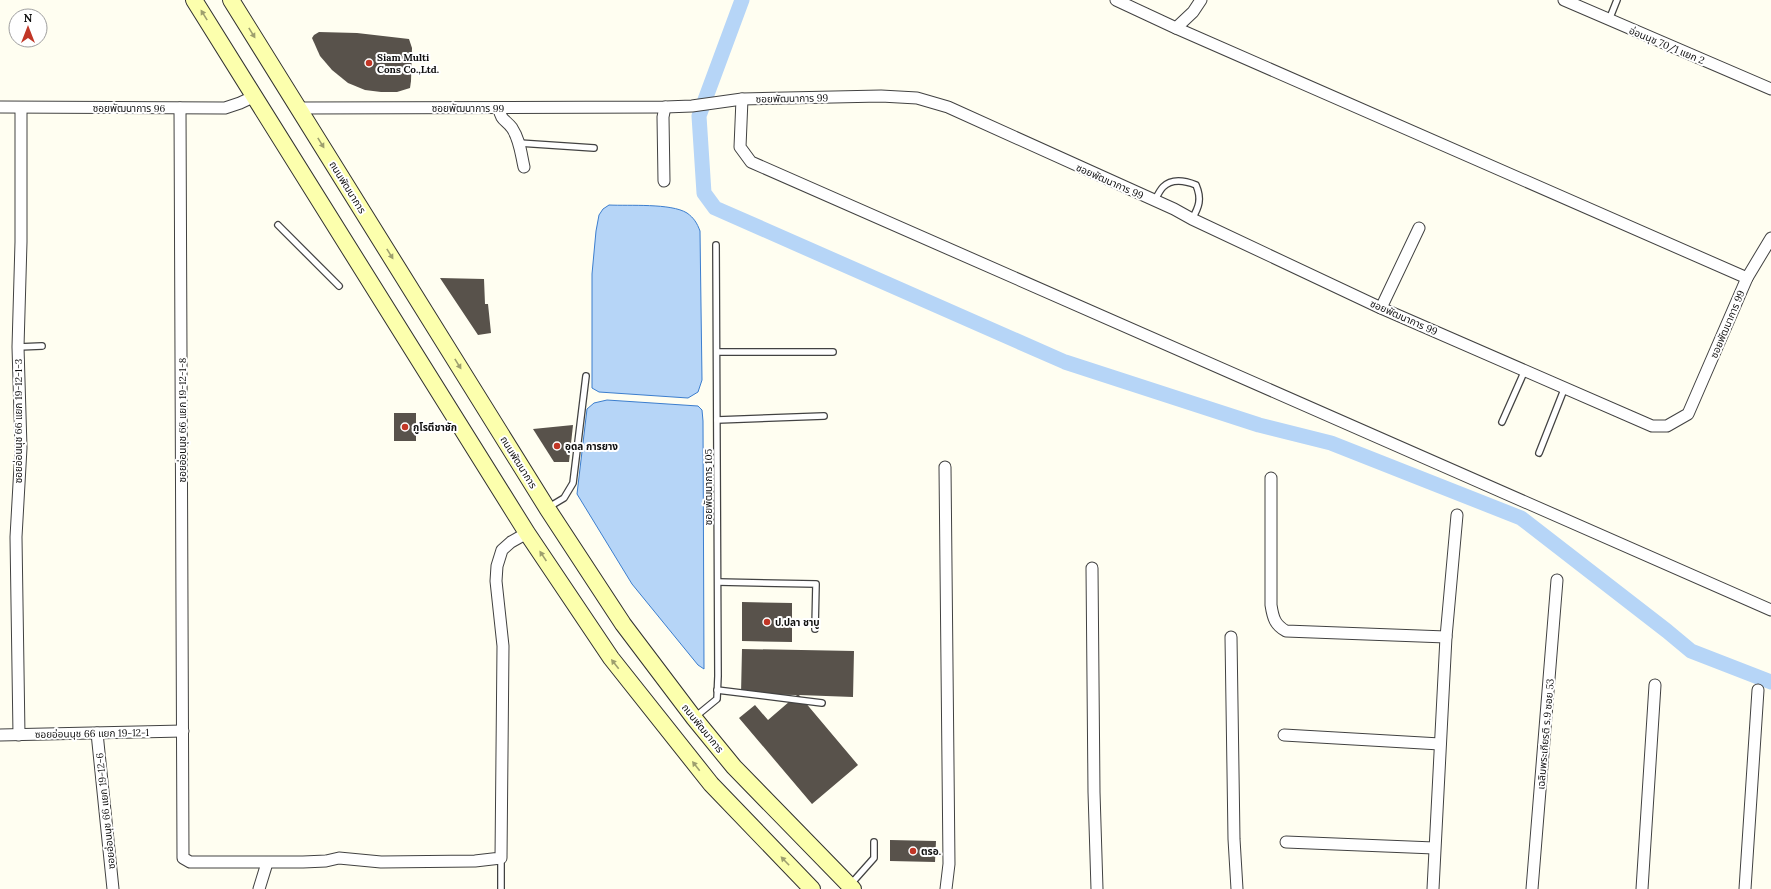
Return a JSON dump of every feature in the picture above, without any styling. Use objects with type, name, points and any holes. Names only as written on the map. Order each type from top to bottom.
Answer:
[{"type":"main road","points":[[194,0],[528,533],[611,658],[711,784],[812,889]]},
{"type":"main road","name":"ถนนพัฒนาการ","points":[[231,0],[300,108],[547,508],[623,624],[694,718],[734,767],[852,887]]},
{"type":"street","points":[[1116,0],[1176,28],[1746,278]]},
{"type":"street","points":[[1176,28],[1193,12],[1201,0]]},
{"type":"street","name":"อ่อนนุช 70/1 แยก 2","points":[[1564,0],[1771,89]]},
{"type":"street","name":"ซอยพัฒนาการ 96","points":[[0,107],[225,108],[255,96]]},
{"type":"street","name":"ซอยพัฒนาการ 99","points":[[300,108],[665,107],[692,106],[742,99],[881,96],[917,98],[948,107],[1155,200],[1381,308],[1652,426],[1667,426],[1688,414],[1746,278],[1771,238]]},
{"type":"street","points":[[742,99],[740,147],[751,162],[1771,610]]},
{"type":"street","points":[[664,181],[663,117],[665,107]]},
{"type":"street","name":"ซอยอ่อนนุช 66 แยก 19-12-1-3","points":[[19,735],[16,537],[21,448],[18,347],[21,242],[21,108]]},
{"type":"street","name":"ซอยอ่อนนุช 66 แยก 19-12-1-8","points":[[180,108],[183,858],[190,862],[267,863]]},
{"type":"street","points":[[498,108],[501,117],[511,128],[519,143],[524,168]]},
{"type":"street","points":[[1381,308],[1419,228]]},
{"type":"street","points":[[945,467],[949,864],[946,889]]},
{"type":"street","points":[[1271,478],[1271,605],[1274,620],[1279,627],[1286,632],[1446,637]]},
{"type":"street","points":[[1433,889],[1446,637],[1457,516]]},
{"type":"street","points":[[259,889],[267,863],[326,861],[339,858],[381,862],[475,861],[501,858],[503,646],[496,581],[497,566],[502,550],[511,542],[528,533]]},
{"type":"street","points":[[1092,568],[1094,792],[1097,889]]},
{"type":"street","name":"เฉลิมพระเกียรติ ร.9 ซอย 53","points":[[1532,889],[1557,580]]},
{"type":"street","points":[[1231,637],[1234,831],[1237,889]]},
{"type":"street","points":[[1642,889],[1655,685]]},
{"type":"street","points":[[1745,889],[1758,690]]},
{"type":"street","name":"ซอยอ่อนนุช 66 แยก 19-12-1","points":[[0,735],[183,732]]},
{"type":"street","name":"ซอยอ่อนนุช 66 แยก 19-12-6","points":[[97,733],[113,889]]},
{"type":"street","points":[[1284,735],[1440,744]]},
{"type":"street","points":[[1286,842],[1434,848]]},
{"type":"lane","points":[[1609,20],[1617,0]]},
{"type":"lane","points":[[519,143],[594,148]]},
{"type":"lane","points":[[1155,200],[1163,186],[1174,181],[1186,181],[1196,185],[1200,194],[1200,205],[1192,219]]},
{"type":"lane","points":[[278,225],[339,286]]},
{"type":"lane","name":"ซอยพัฒนาการ 105","points":[[694,718],[717,698],[718,582],[716,245]]},
{"type":"lane","points":[[18,347],[42,346]]},
{"type":"lane","points":[[717,352],[833,352]]},
{"type":"lane","points":[[1502,422],[1525,370]]},
{"type":"lane","points":[[547,508],[564,498],[572,483],[586,376]]},
{"type":"lane","points":[[1539,453],[1565,387]]},
{"type":"lane","points":[[717,420],[824,416]]},
{"type":"lane","points":[[718,582],[816,584],[815,629]]},
{"type":"lane","points":[[717,690],[822,703]]},
{"type":"lane","points":[[852,887],[874,858],[874,842]]},
{"type":"lane","points":[[501,858],[501,889]]},
{"type":"water","points":[[609,205],[661,206],[680,210],[692,217],[699,228],[702,380],[698,392],[688,398],[599,392],[592,388],[592,274],[599,215],[603,209]]},
{"type":"water","points":[[607,400],[698,406],[702,410],[704,669],[698,665],[632,584],[577,494],[587,409],[594,403]]},
{"type":"building","name":"Siam Multi Cons Co.,Ltd.","points":[[319,32],[357,33],[409,39],[412,48],[410,88],[397,92],[381,92],[365,90],[348,83],[332,70],[320,56],[312,38]]},
{"type":"building","points":[[440,278],[484,279],[485,304],[488,304],[491,333],[478,335]]},
{"type":"building","name":"กูโรตีชาชัก","points":[[394,413],[416,413],[416,441],[394,441]]},
{"type":"building","name":"อุดล การยาง","points":[[573,425],[569,462],[554,462],[533,429]]},
{"type":"building","name":"ป.ปลา ชาบู","points":[[742,602],[792,603],[792,642],[742,641]]},
{"type":"building","points":[[742,649],[854,651],[853,697],[799,695],[858,765],[812,804],[739,718],[755,705],[768,720],[797,695],[741,694]]},
{"type":"building","name":"ตรอ.","points":[[890,840],[936,841],[935,862],[890,861]]},
{"type":"waterway","points":[[742,0],[699,116],[704,193],[715,208],[1065,362],[1259,425],[1331,443],[1521,518],[1691,651],[1771,682]]},
{"type":"place","name":"Siam Multi Cons Co.,Ltd.","points":[[369,63]]},
{"type":"place","name":"กูโรตีชาชัก","points":[[405,427]]},
{"type":"place","name":"อุดล การยาง","points":[[557,446]]},
{"type":"place","name":"ป.ปลา ชาบู","points":[[767,622]]},
{"type":"place","name":"ตรอ.","points":[[913,851]]}]
